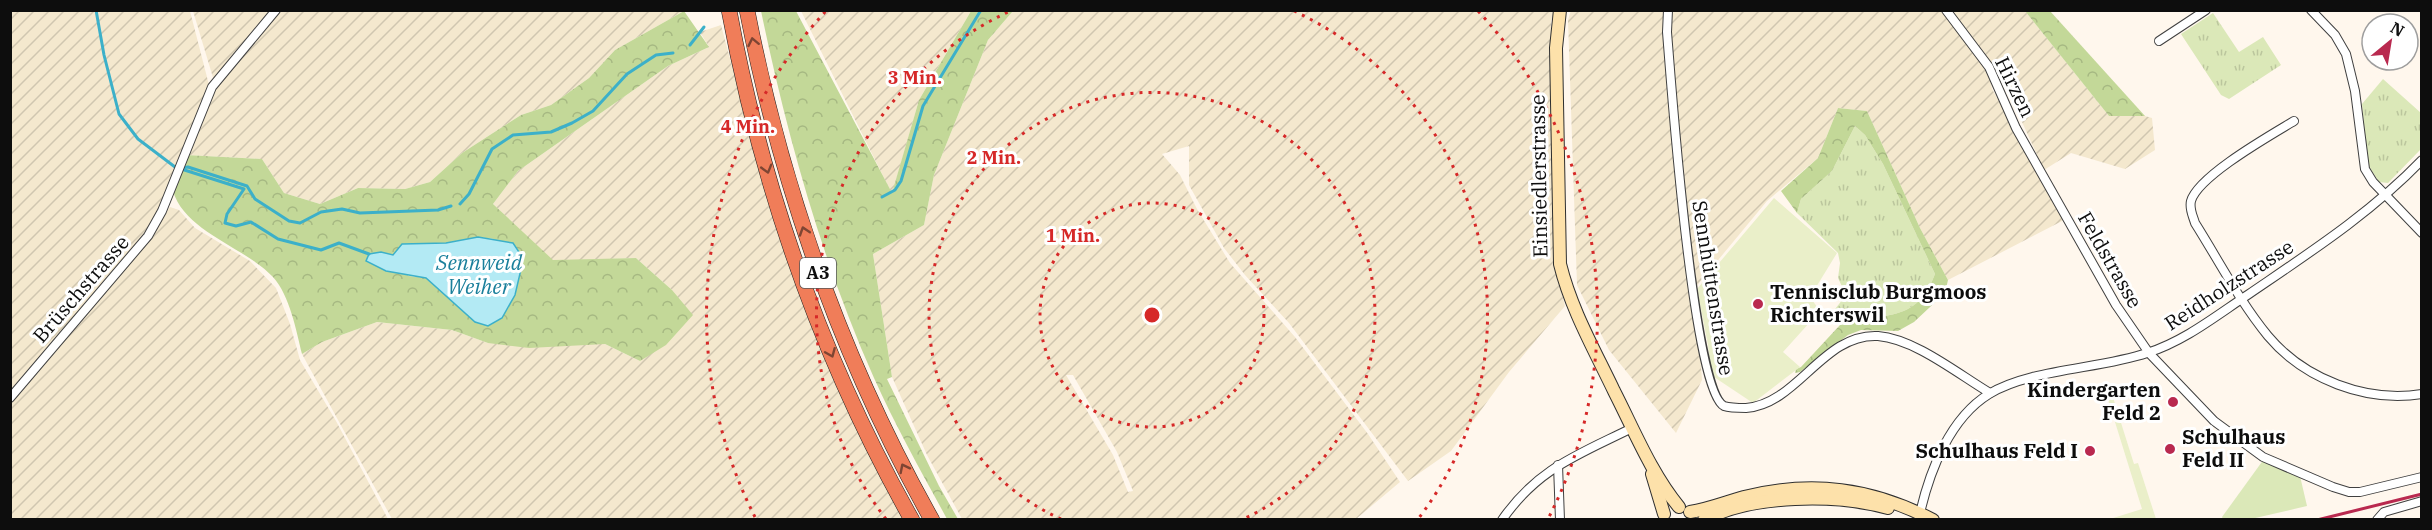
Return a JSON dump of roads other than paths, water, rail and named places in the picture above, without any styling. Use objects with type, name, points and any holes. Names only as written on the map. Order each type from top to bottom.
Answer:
[{"type":"highway","name":"A3","points":[[729,10],[755,127],[797,264],[825,338],[858,414],[912,519]]},
{"type":"highway","name":"A3","points":[[747,10],[774,134],[812,255],[861,379],[888,438],[932,519]]},
{"type":"main road","name":"Einsiedlerstrasse","points":[[1560,10],[1556,48],[1560,264],[1564,282],[1582,325],[1650,464],[1688,513]]},
{"type":"main road","name":"Einsiedlerstrasse","points":[[1650,464],[1662,517]]},
{"type":"main road","points":[[1662,517],[1671,508],[1688,513],[1744,497],[1800,489],[1865,493],[1911,507],[1933,519]]},
{"type":"main road","points":[[1704,519],[1751,505],[1804,499],[1865,502],[1906,513],[1920,513]]},
{"type":"street","name":"Brüschstrasse","points":[[10,398],[140,248],[155,225],[168,196],[212,87],[276,10]]},
{"type":"street","name":"Sennhüttenstrasse","points":[[1668,10],[1667,32],[1685,231],[1706,366],[1716,399],[1724,406],[1758,407],[1773,401],[1845,343],[1860,337],[1878,336],[1913,346],[1990,393]]},
{"type":"street","name":"Hirzen","points":[[1946,10],[1989,67],[2016,128],[2031,152]]},
{"type":"street","points":[[2159,41],[2206,10]]},
{"type":"street","points":[[2311,10],[2335,35],[2346,54],[2355,91],[2365,169],[2373,182],[2421,233]]},
{"type":"street","points":[[2294,121],[2198,186],[2191,200],[2195,223],[2242,299],[2278,346],[2315,374],[2344,387],[2372,394],[2401,396],[2421,394]]},
{"type":"street","name":"Feldstrasse","points":[[2031,152],[2097,275],[2149,353],[2214,421],[2263,457],[2349,492],[2360,492],[2421,477]]},
{"type":"street","name":"Reidholzstrasse","points":[[1920,513],[1929,481],[1949,439],[1962,419],[1990,393],[2037,376],[2109,364],[2149,353],[2202,327],[2337,233],[2421,160]]},
{"type":"street","points":[[1502,519],[1523,492],[1558,465],[1632,428]]},
{"type":"street","points":[[1558,465],[1560,519]]},
{"type":"street","points":[[2377,519],[2384,512],[2421,501]]},
{"type":"water","name":"Sennweid Weiher","points":[[478,237],[513,243],[519,252],[522,265],[515,295],[502,318],[488,326],[475,322],[426,278],[386,271],[366,261],[369,254],[381,252],[393,255],[402,244],[446,243]]},
{"type":"waterway","points":[[96,10],[104,55],[119,114],[138,139],[175,167],[244,189],[227,214],[225,223],[236,226],[251,222],[278,239],[321,250],[339,243],[369,254]]},
{"type":"waterway","points":[[882,197],[895,190],[901,181],[923,106],[981,10]]},
{"type":"waterway","points":[[690,45],[704,27]]},
{"type":"waterway","points":[[460,204],[469,194],[492,149],[513,135],[551,132],[572,123],[593,111],[627,74],[656,55],[673,53]]},
{"type":"waterway","points":[[181,168],[188,167],[247,186],[255,199],[289,221],[300,223],[321,212],[342,209],[360,213],[438,210],[451,206]]},
{"type":"railway","points":[[2317,520],[2422,494]]},
{"type":"place","name":"Tennisclub Burgmoos Richterswil","points":[[1758,304]]},
{"type":"place","name":"Kindergarten Feld 2","points":[[2173,402]]},
{"type":"place","name":"Schulhaus Feld II","points":[[2170,449]]},
{"type":"place","name":"Schulhaus Feld I","points":[[2090,451]]}]
